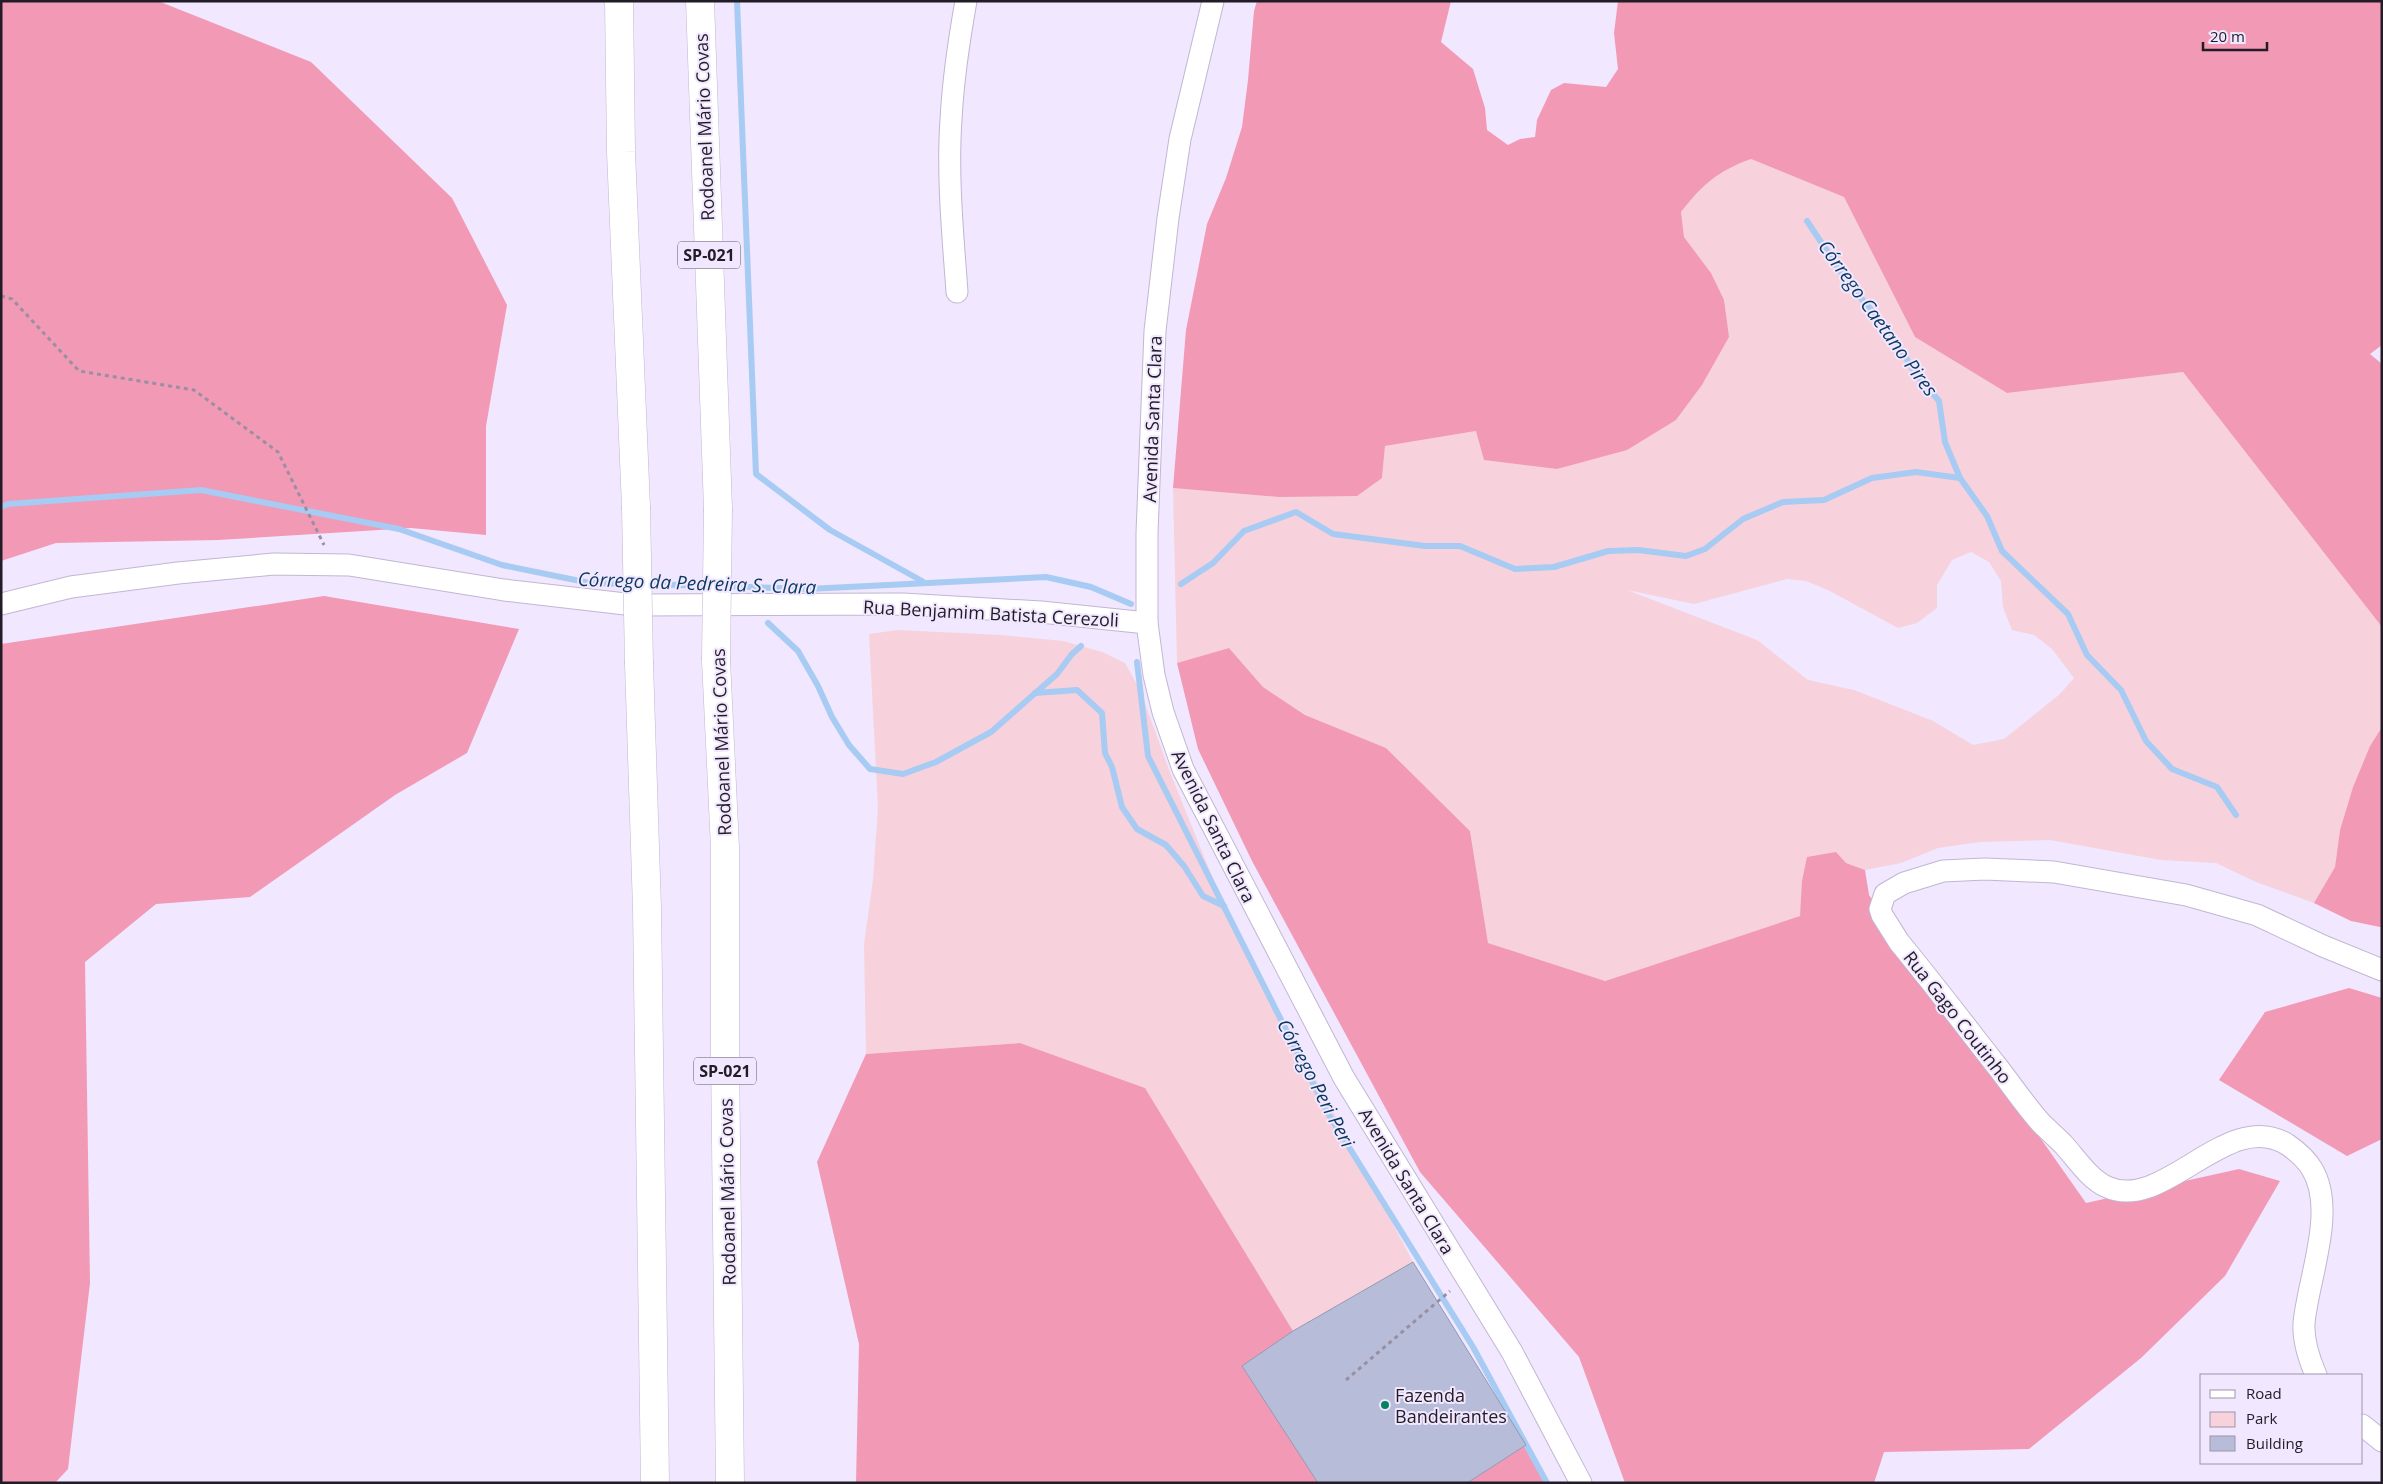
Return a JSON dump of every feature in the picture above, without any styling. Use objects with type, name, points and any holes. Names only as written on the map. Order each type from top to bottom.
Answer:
[{"type":"highway","points":[[619,1],[621,152],[636,507],[647,908],[655,1483]]},
{"type":"highway","name":"Rodoanel Mário Covas","points":[[700,1],[718,509],[716,660],[725,848],[725,1056],[730,1483]]},
{"type":"street","points":[[956,292],[952,222],[950,121],[958,49],[966,1]]},
{"type":"street","name":"Avenida Santa Clara","points":[[1212,1],[1180,139],[1168,218],[1155,331],[1147,623],[1154,675],[1163,712],[1183,770],[1344,1078],[1512,1352],[1581,1483]]},
{"type":"street","name":"Rua Benjamim Batista Cerezoli","points":[[1,604],[71,587],[178,573],[274,564],[349,565],[504,590],[634,605],[903,604],[1041,612],[1147,623]]},
{"type":"street","name":"Rua Gago Coutinho","points":[[2316,1374],[2306,1348],[2304,1325],[2318,1254],[2322,1206],[2320,1188],[2313,1170],[2300,1153],[2280,1140],[2264,1136],[2249,1136],[2228,1144],[2148,1186],[2131,1190],[2107,1187],[2081,1165],[2041,1122],[1899,942],[1880,909],[1885,894],[1895,888],[1943,871],[1985,869],[2054,872],[2186,895],[2257,915],[2323,946],[2382,970]]},
{"type":"street","points":[[2363,1426],[2382,1441]]},
{"type":"path","points":[[1,296],[12,299],[79,371],[194,390],[278,452],[334,565]]},
{"type":"path","points":[[1346,1380],[1457,1285]]},
{"type":"green space","points":[[1751,159],[1844,197],[1915,337],[2007,393],[2183,372],[2382,627],[2382,727],[2370,746],[2353,787],[2340,830],[2335,867],[2314,903],[2256,882],[2216,863],[2161,860],[2050,840],[1980,842],[1938,848],[1901,863],[1865,870],[1846,863],[1803,898],[1800,916],[1604,981],[1488,943],[1470,831],[1386,748],[1305,715],[1263,687],[1229,648],[1177,663],[1173,488],[1279,497],[1382,478],[1385,446],[1477,431],[1484,460],[1557,469],[1676,420],[1702,385],[1729,337],[1711,273],[1684,237],[1681,212],[1711,180]],"holes":[[[1971,552],[1989,562],[2001,581],[2003,607],[2012,630],[2034,635],[2052,649],[2074,678],[2060,694],[2004,739],[1973,745],[1933,721],[1854,690],[1808,680],[1757,640],[1627,590],[1694,604],[1787,579],[1806,581],[1828,590],[1898,628],[1917,623],[1937,608],[1937,585],[1952,560]]]},
{"type":"green space","points":[[898,630],[1001,635],[1063,641],[1102,652],[1125,663],[1140,690],[1171,775],[1224,906],[1413,1262],[1293,1331],[1145,1088],[1020,1043],[866,1054],[864,944],[873,880],[878,808],[869,634]]},
{"type":"shaded area","points":[[1,1],[158,1],[311,62],[452,198],[507,305],[486,426],[486,535],[411,528],[218,540],[56,543],[1,561]]},
{"type":"shaded area","points":[[1257,1],[1451,1],[1441,42],[1473,69],[1485,108],[1487,130],[1508,145],[1520,139],[1535,137],[1537,120],[1551,90],[1564,83],[1606,87],[1618,69],[1614,33],[1618,1],[2382,1],[2382,345],[2370,354],[2382,364],[2382,627],[2183,372],[2007,393],[1915,337],[1844,197],[1751,159],[1729,168],[1704,186],[1681,212],[1684,237],[1711,273],[1724,300],[1729,337],[1702,385],[1676,420],[1627,450],[1557,469],[1484,460],[1476,431],[1385,446],[1382,478],[1357,496],[1279,497],[1173,488],[1186,330],[1207,224],[1226,178],[1242,127],[1254,11]]},
{"type":"shaded area","points":[[324,596],[519,629],[467,753],[395,795],[250,897],[156,904],[85,962],[90,1283],[68,1469],[55,1483],[1,1483],[1,644]]},
{"type":"shaded area","points":[[1229,648],[1263,687],[1305,715],[1386,748],[1470,831],[1488,943],[1605,981],[1800,916],[1802,881],[1807,857],[1836,852],[1846,863],[1865,870],[1869,895],[2086,1203],[2239,1169],[2280,1181],[2225,1276],[2141,1358],[2029,1449],[1884,1452],[1874,1483],[1625,1483],[1579,1357],[1420,1172],[1252,861],[1198,749],[1177,663]]},
{"type":"shaded area","points":[[2382,727],[2382,926],[2380,927],[2351,921],[2314,903],[2335,867],[2340,830],[2353,787],[2370,746]]},
{"type":"shaded area","points":[[2349,988],[2382,998],[2382,1139],[2347,1156],[2219,1080],[2265,1012]]},
{"type":"shaded area","points":[[1020,1043],[1145,1088],[1293,1331],[1242,1366],[1318,1483],[856,1483],[859,1344],[817,1162],[866,1054]]},
{"type":"shaded area","points":[[1526,1445],[1547,1483],[1467,1483]]},
{"type":"building","name":"Fazenda Bandeirantes","points":[[1413,1262],[1526,1445],[1467,1483],[1318,1483],[1242,1366],[1293,1331]]},
{"type":"waterway","points":[[737,1],[756,474],[830,530],[922,581]]},
{"type":"waterway","name":"Córrego Caetano Pires","points":[[1807,221],[1851,287],[1890,331],[1915,373],[1939,401],[1945,442],[1960,478],[1987,516],[2002,551],[2068,614],[2087,655],[2121,690],[2146,741],[2172,769],[2217,787],[2236,815]]},
{"type":"waterway","name":"Córrego da Pedreira S. Clara","points":[[1181,584],[1213,563],[1244,531],[1296,512],[1333,534],[1425,546],[1460,546],[1515,569],[1554,567],[1608,551],[1638,550],[1686,556],[1705,549],[1743,519],[1783,502],[1824,500],[1872,478],[1916,472],[1960,478]]},
{"type":"waterway","name":"Córrego da Pedreira S. Clara","points":[[1,507],[8,504],[201,490],[399,529],[502,565],[590,583],[632,584]]},
{"type":"waterway","name":"Córrego da Pedreira S. Clara","points":[[722,586],[808,589],[1046,577],[1091,587],[1131,604]]},
{"type":"waterway","name":"Córrego da Pedreira S. Clara","points":[[645,584],[710,586]]},
{"type":"waterway","name":"Córrego da Pedreira S. Clara","points":[[768,623],[798,651],[818,686],[832,717],[849,745],[870,769],[903,774],[936,762],[991,732],[1057,674],[1072,654],[1081,646]]},
{"type":"waterway","name":"Córrego Peri Peri","points":[[1137,662],[1148,756],[1329,1115],[1473,1347],[1547,1483]]},
{"type":"waterway","name":"Córrego da Pedreira S. Clara","points":[[1035,693],[1077,690],[1102,713],[1105,753],[1112,767],[1122,807],[1137,829],[1166,845],[1184,866],[1203,896],[1224,906]]},
{"type":"place","name":"Fazenda Bandeirantes","points":[[1385,1405]]}]
